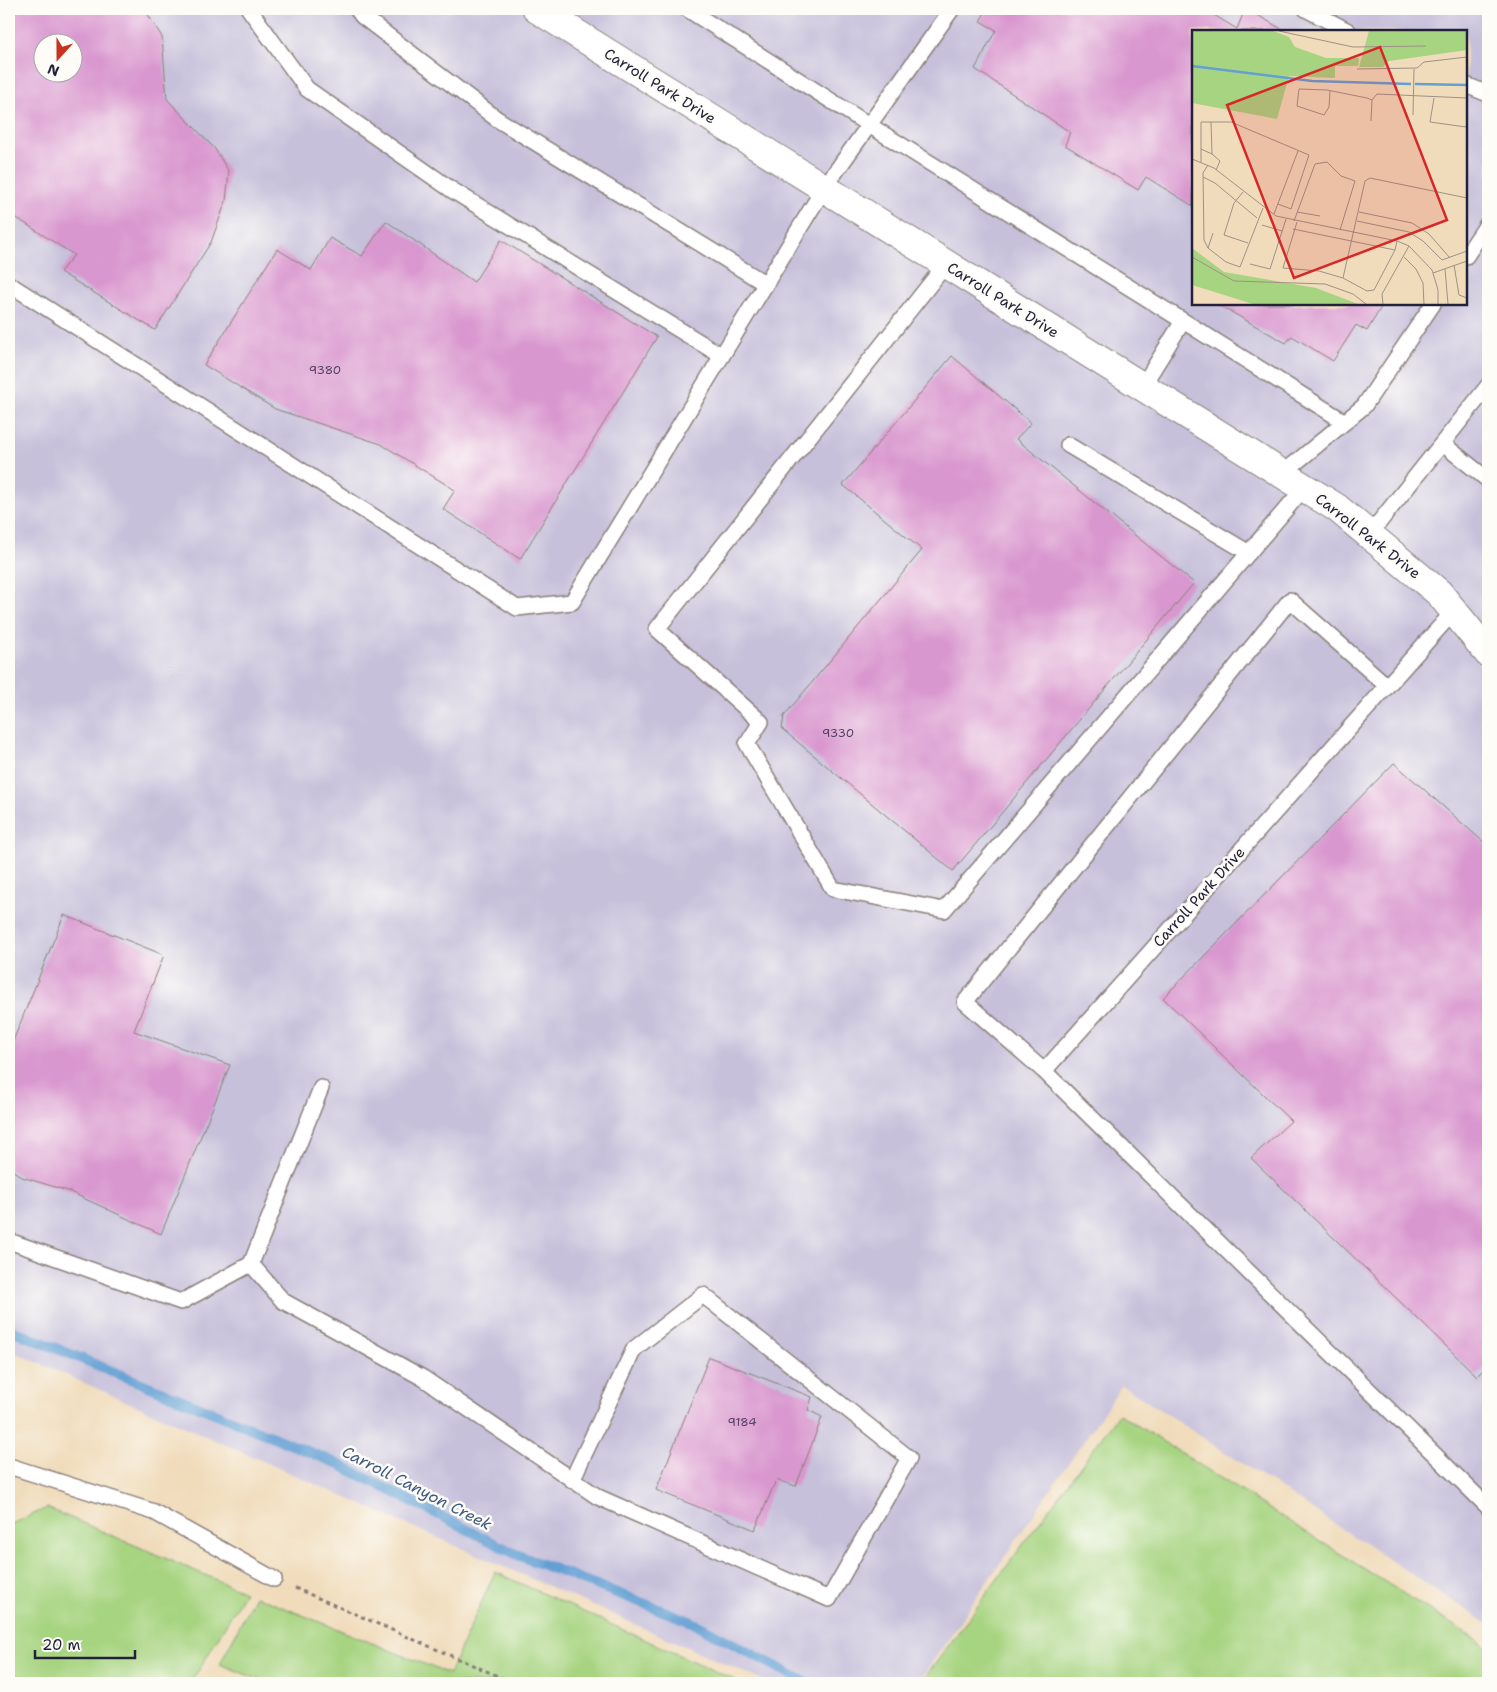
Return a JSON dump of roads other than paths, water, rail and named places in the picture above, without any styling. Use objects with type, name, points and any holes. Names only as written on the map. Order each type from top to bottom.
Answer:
[{"type":"street","name":"Carroll Park Drive","points":[[537,9],[1337,508],[1439,593],[1488,653]]},
{"type":"lane","points":[[249,9],[307,89],[452,190],[722,356]]},
{"type":"lane","points":[[356,9],[362,16],[497,119],[766,284]]},
{"type":"lane","points":[[687,9],[1345,422]]},
{"type":"lane","points":[[9,284],[517,608],[572,602],[824,188],[952,9]]},
{"type":"lane","points":[[1306,9],[1346,30]]},
{"type":"lane","points":[[1467,85],[1488,94]]},
{"type":"lane","points":[[1467,254],[1488,223]]},
{"type":"lane","points":[[946,264],[657,629],[761,722],[747,744],[833,889],[944,910],[1249,553],[1293,481],[1345,422],[1364,406],[1433,305]]},
{"type":"lane","points":[[1142,387],[1183,321]]},
{"type":"lane","points":[[1369,535],[1488,386]]},
{"type":"lane","points":[[1443,444],[1488,480]]},
{"type":"lane","points":[[1068,445],[1249,553]]},
{"type":"lane","points":[[1387,686],[1290,600],[965,1002],[1044,1071],[1488,1507]]},
{"type":"lane","name":"Carroll Park Drive","points":[[1044,1071],[1454,611]]},
{"type":"lane","points":[[9,1241],[181,1302],[251,1264],[321,1088]]},
{"type":"lane","points":[[251,1264],[283,1301],[423,1378],[572,1480],[598,1497],[829,1599],[910,1458],[703,1295],[634,1349],[572,1480]]},
{"type":"lane","points":[[9,1466],[154,1512],[274,1579]]},
{"type":"waterway","name":"Carroll Canyon Creek","points":[[9,1329],[334,1462],[518,1555],[692,1622],[807,1683]]}]
